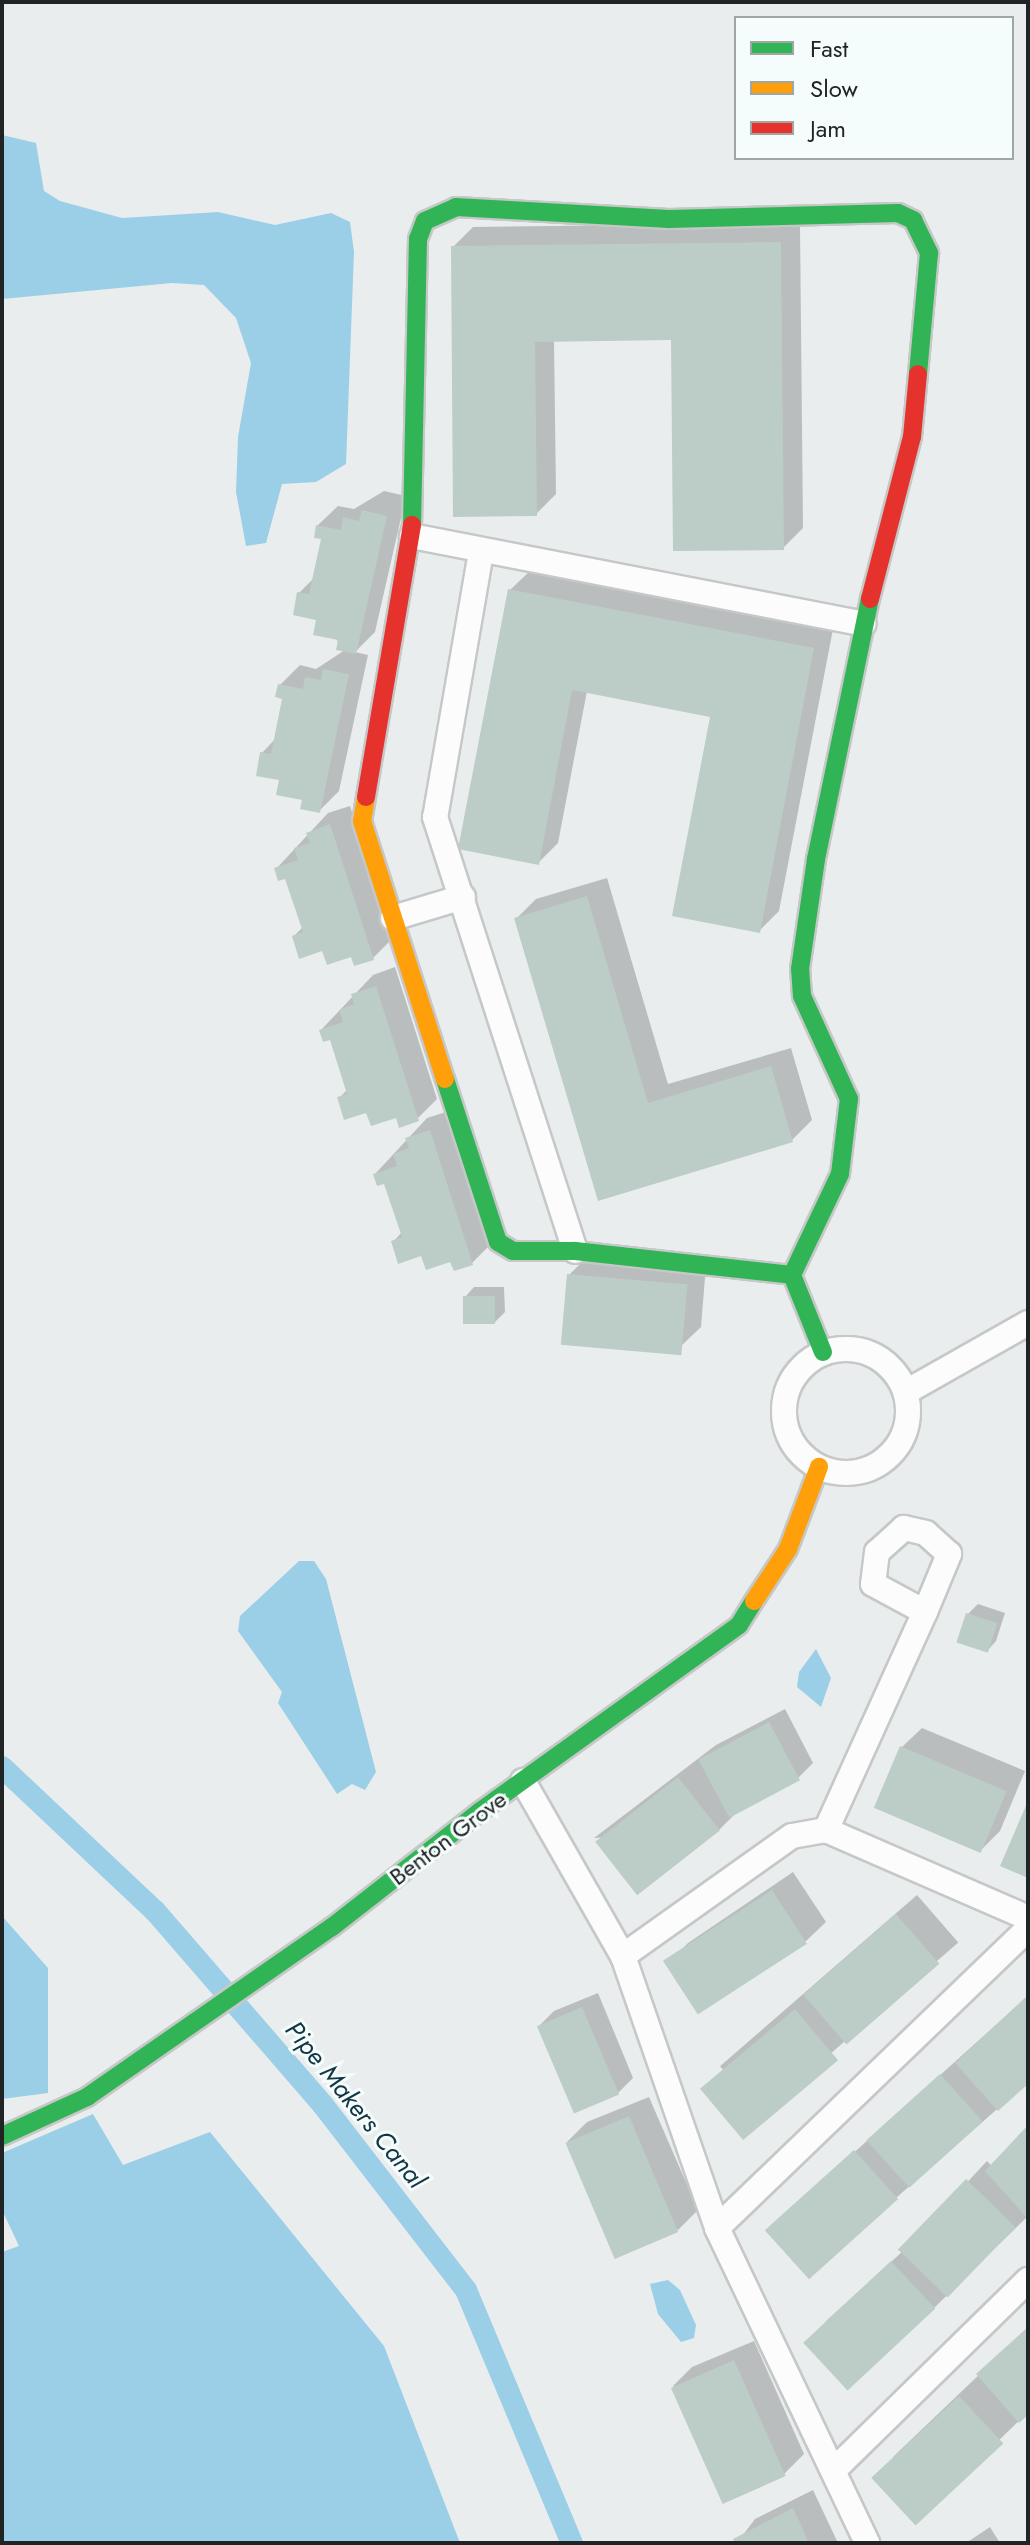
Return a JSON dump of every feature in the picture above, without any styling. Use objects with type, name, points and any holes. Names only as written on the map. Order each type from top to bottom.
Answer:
[{"type":"street","points":[[792,1275],[575,1251],[513,1251],[498,1242],[362,821],[412,536],[418,239],[425,221],[456,207],[669,219],[898,213],[913,220],[929,253],[912,437],[864,624],[816,859],[800,969],[802,996],[849,1099],[840,1174],[792,1275],[823,1352]]},
{"type":"street","points":[[412,536],[481,552],[864,624]]},
{"type":"street","points":[[481,552],[435,817],[575,1251]]},
{"type":"street","points":[[393,918],[463,897]]},
{"type":"street","points":[[906,1392],[1028,1323]]},
{"type":"street","points":[[843,1348],[882,1359],[906,1392],[905,1433],[894,1451],[860,1472],[819,1467],[790,1439],[785,1398],[805,1363],[823,1352],[843,1348]]},
{"type":"street","name":"Benton Grove","points":[[2,2136],[87,2097],[282,1962],[523,1781],[739,1625],[788,1549],[819,1467]]},
{"type":"street","points":[[826,1830],[925,1612]]},
{"type":"street","points":[[523,1781],[623,1956],[717,2228],[867,2543]]},
{"type":"street","points":[[623,1956],[792,1836],[826,1830],[1028,1918]]},
{"type":"street","points":[[717,2228],[1028,1929]]},
{"type":"street","points":[[834,2470],[1028,2280]]},
{"type":"water","points":[[2,135],[36,143],[44,191],[60,201],[122,218],[218,212],[275,225],[331,213],[350,222],[354,252],[346,464],[316,482],[282,484],[266,543],[246,546],[236,492],[238,437],[251,363],[236,318],[204,285],[172,283],[2,299]]},
{"type":"water","points":[[299,1561],[314,1561],[326,1579],[376,1772],[365,1790],[352,1784],[337,1794],[278,1703],[282,1692],[238,1631],[240,1616]]},
{"type":"water","points":[[816,1649],[831,1678],[821,1707],[797,1687],[799,1672]]},
{"type":"water","points":[[2,1916],[48,1968],[48,2093],[2,2099]]},
{"type":"water","points":[[93,2114],[123,2165],[210,2132],[384,2346],[460,2543],[2,2543],[2,2252],[19,2246],[2,2210],[2,2153]]},
{"type":"water","points":[[668,2280],[680,2290],[696,2325],[694,2338],[681,2342],[658,2314],[650,2284]]},
{"type":"building","points":[[781,242],[784,550],[673,551],[671,340],[535,342],[537,516],[453,517],[451,246]]},
{"type":"building","points":[[362,510],[387,516],[356,654],[336,650],[338,640],[313,635],[316,620],[293,615],[297,592],[309,594],[321,539],[314,538],[316,525],[341,530],[343,517],[359,521]]},
{"type":"building","points":[[508,589],[814,648],[760,933],[672,916],[710,717],[572,690],[539,865],[458,849]]},
{"type":"building","points":[[323,669],[349,674],[320,813],[300,809],[302,800],[276,795],[279,780],[256,776],[260,752],[271,754],[282,699],[275,697],[278,684],[303,689],[305,677],[321,680]]},
{"type":"building","points":[[330,824],[374,960],[354,966],[351,957],[327,965],[322,951],[299,959],[292,936],[303,932],[285,879],[278,881],[274,868],[298,860],[294,848],[310,843],[306,833]]},
{"type":"building","points":[[587,896],[648,1103],[771,1066],[793,1142],[598,1201],[514,918]]},
{"type":"building","points":[[376,986],[419,1121],[399,1128],[396,1118],[371,1126],[366,1113],[344,1120],[337,1097],[347,1094],[330,1040],[323,1042],[319,1030],[343,1022],[339,1010],[354,1004],[351,994]]},
{"type":"building","points":[[430,1130],[473,1265],[454,1271],[450,1262],[426,1270],[421,1256],[398,1264],[391,1241],[402,1237],[384,1184],[377,1186],[373,1174],[397,1166],[393,1154],[409,1148],[405,1138]]},
{"type":"building","points":[[567,1274],[688,1285],[681,1355],[561,1345]]},
{"type":"building","points":[[463,1296],[495,1296],[495,1324],[463,1324]]},
{"type":"building","points":[[966,1613],[997,1623],[988,1653],[956,1642]]},
{"type":"building","points":[[769,1722],[800,1780],[729,1818],[698,1760]]},
{"type":"building","points":[[900,1746],[1007,1791],[981,1853],[874,1808]]},
{"type":"building","points":[[678,1777],[720,1831],[637,1895],[595,1842]]},
{"type":"building","points":[[1028,1801],[1028,1878],[1000,1866]]},
{"type":"building","points":[[772,1890],[807,1944],[698,2014],[663,1961]]},
{"type":"building","points":[[896,1914],[939,1964],[846,2045],[803,1995]]},
{"type":"building","points":[[1028,1995],[1028,2084],[998,2111],[955,2063]]},
{"type":"building","points":[[582,2007],[619,2094],[574,2114],[537,2026]]},
{"type":"building","points":[[795,2009],[838,2060],[743,2140],[700,2089]]},
{"type":"building","points":[[940,2074],[983,2122],[909,2188],[866,2140]]},
{"type":"building","points":[[629,2116],[678,2232],[615,2259],[565,2143]]},
{"type":"building","points":[[1028,2125],[1028,2219],[985,2171]]},
{"type":"building","points":[[854,2150],[898,2199],[809,2279],[765,2230]]},
{"type":"building","points":[[966,2179],[1016,2227],[948,2297],[898,2249]]},
{"type":"building","points":[[891,2261],[935,2309],[848,2390],[803,2343]]},
{"type":"building","points":[[1028,2327],[1028,2415],[1019,2423],[976,2374]]},
{"type":"building","points":[[734,2360],[786,2476],[723,2504],[671,2388]]},
{"type":"building","points":[[959,2396],[1003,2444],[916,2525],[871,2478]]},
{"type":"building","points":[[793,2508],[809,2543],[735,2543],[733,2539]]},
{"type":"waterway","name":"Pipe Makers Canal","points":[[2,1767],[155,1911],[323,2105],[466,2290],[572,2543]]},
{"type":"traffic: fast","points":[[412,525],[418,239],[425,221],[456,207],[669,219],[898,213],[913,220],[929,253],[918,374]]},
{"type":"traffic: fast","points":[[792,1275],[840,1174],[849,1099],[802,996],[800,969],[816,859],[870,599]]},
{"type":"traffic: fast","points":[[445,1079],[498,1242],[513,1251],[575,1251],[792,1275],[823,1352]]},
{"type":"traffic: fast","points":[[2,2136],[87,2097],[332,1927],[479,1812],[739,1625],[754,1601]]},
{"type":"traffic: slow","points":[[366,797],[362,821],[445,1079]]},
{"type":"traffic: slow","points":[[754,1601],[788,1549],[819,1467]]},
{"type":"traffic: jam","points":[[870,599],[912,437],[918,374]]},
{"type":"traffic: jam","points":[[366,797],[412,525]]}]
